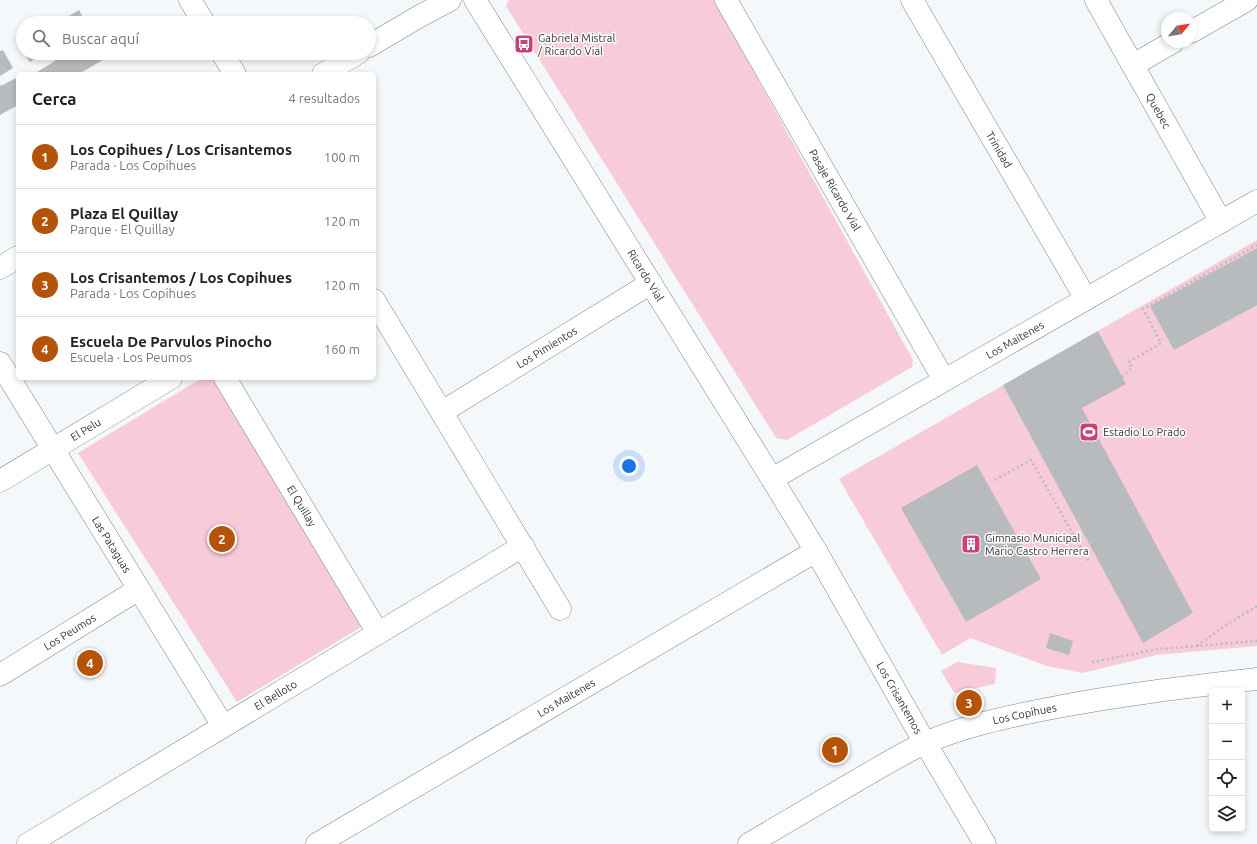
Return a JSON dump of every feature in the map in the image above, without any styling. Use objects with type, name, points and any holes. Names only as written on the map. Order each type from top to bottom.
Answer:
[{"type":"street","points":[[190,0],[200,16]]},
{"type":"street","points":[[376,42],[450,0]]},
{"type":"street","name":"Ricardo Vial","points":[[475,0],[816,551]]},
{"type":"street","name":"Pasaje Ricardo Vial","points":[[726,0],[944,380]]},
{"type":"street","name":"Trinidad","points":[[912,0],[1086,299]]},
{"type":"street","name":"Quebec","points":[[1096,0],[1221,222]]},
{"type":"street","points":[[1197,29],[1247,0]]},
{"type":"street","points":[[1133,65],[1163,48]]},
{"type":"street","points":[[226,60],[234,72]]},
{"type":"street","points":[[326,72],[346,60]]},
{"type":"street","name":"Los Maitenes","points":[[772,479],[1257,201]]},
{"type":"street","points":[[0,268],[16,258]]},
{"type":"street","name":"Los Pimientos","points":[[442,412],[651,283]]},
{"type":"street","points":[[376,303],[560,609]]},
{"type":"street","name":"Las Pataguas","points":[[0,363],[223,726]]},
{"type":"street","name":"El Pelu","points":[[0,481],[168,380]]},
{"type":"street","name":"El Quillay","points":[[226,380],[378,633]]},
{"type":"street","name":"El Belloto","points":[[28,844],[523,546]]},
{"type":"street","name":"Los Maitenes","points":[[325,842],[816,551]]},
{"type":"street","name":"Los Crisantemos","points":[[816,551],[925,743],[985,844]]},
{"type":"street","name":"Los Peumos","points":[[0,675],[139,589]]},
{"type":"street","name":"Los Copihues","points":[[749,844],[899,756],[925,743],[955,732],[987,722],[1128,694],[1257,679]]},
{"type":"path","points":[[1122,377],[1132,368],[1129,362],[1161,343],[1142,309],[1257,245]]},
{"type":"path","points":[[995,480],[1031,460],[1089,562]]},
{"type":"path","points":[[1196,646],[1257,606]]},
{"type":"path","points":[[1092,662],[1159,649],[1257,641]]},
{"type":"shaded area","points":[[509,0],[714,0],[913,360],[912,367],[787,440],[776,438],[506,6]]},
{"type":"shaded area","name":"Estadio Lo Prado","points":[[1257,240],[1257,646],[1157,655],[1082,673],[1047,666],[970,638],[942,655],[839,479]]},
{"type":"shaded area","points":[[199,380],[214,380],[363,626],[237,702],[78,453]]},
{"type":"shaded area","points":[[957,662],[996,668],[995,684],[954,693],[941,671]]},
{"type":"building","points":[[79,10],[82,16],[69,16]]},
{"type":"building","points":[[3,50],[13,68],[0,76],[0,51]]},
{"type":"building","points":[[103,60],[82,72],[37,72],[55,61]]},
{"type":"building","points":[[16,78],[16,106],[0,115],[0,84],[1,86]]},
{"type":"building","points":[[1257,248],[1257,305],[1174,350],[1150,306]]},
{"type":"building","points":[[1098,331],[1126,384],[1082,408],[1193,613],[1143,643],[1003,385]]},
{"type":"building","name":"Gimnasio Municipal Mario Castro Herrera","points":[[977,465],[1041,579],[966,622],[901,508]]},
{"type":"building","points":[[1050,633],[1073,641],[1069,655],[1046,648]]},
{"type":"place","name":"Gabriela Mistral / Ricardo Vial","points":[[524,44]]},
{"type":"place","name":"Estadio Lo Prado","points":[[1089,432]]},
{"type":"place","name":"Plaza El Quillay","points":[[222,539]]},
{"type":"place","name":"Gimnasio Municipal Mario Castro Herrera","points":[[971,544]]},
{"type":"place","name":"Escuela De Parvulos Pinocho","points":[[90,663]]},
{"type":"place","name":"Los Crisantemos / Los Copihues","points":[[969,703]]},
{"type":"place","name":"Los Copihues / Los Crisantemos","points":[[835,750]]}]
